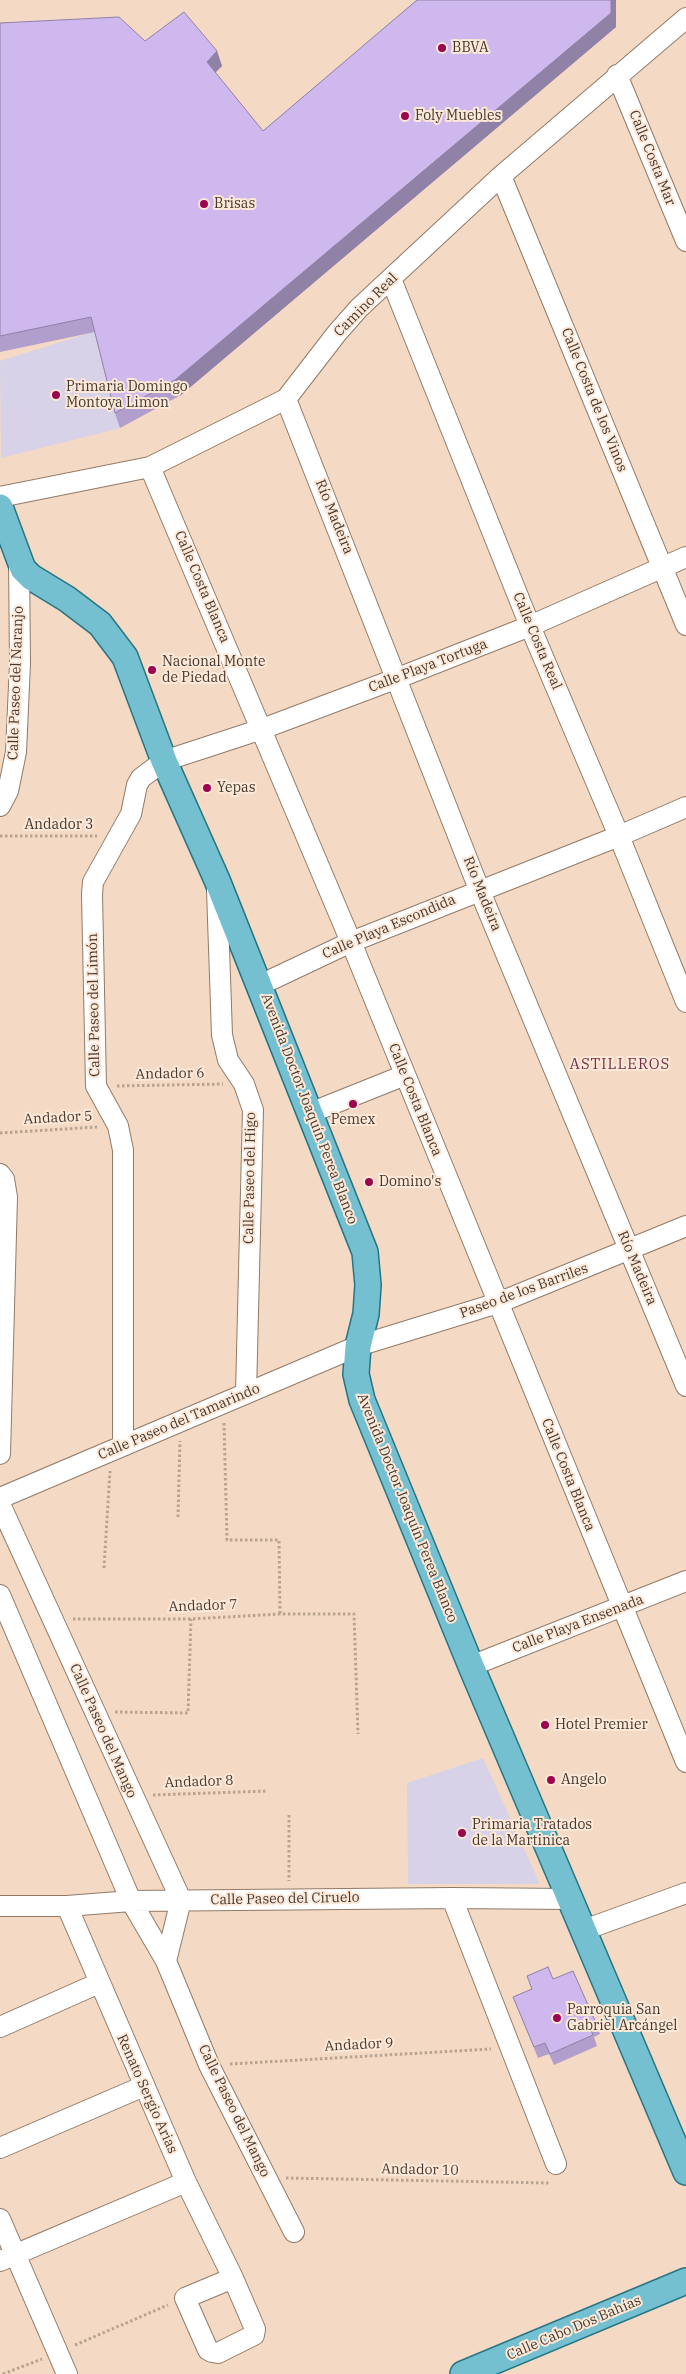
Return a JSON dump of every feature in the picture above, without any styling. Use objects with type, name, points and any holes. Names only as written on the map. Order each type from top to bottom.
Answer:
[{"type":"main road","name":"Avenida Doctor Joaquín Perea Blanco","points":[[0,506],[23,568],[31,577],[84,611],[100,624],[125,657],[164,761],[217,880],[365,1252],[368,1285],[366,1314],[358,1346],[356,1374],[362,1400],[470,1666],[686,2172]]},
{"type":"main road","name":"Calle Cabo Dos Bahías","points":[[463,2374],[686,2282]]},
{"type":"street","name":"Camino Real","points":[[0,497],[150,467],[286,399],[336,333],[391,279],[501,176],[686,18]]},
{"type":"street","name":"Calle Costa Mar","points":[[618,75],[686,241]]},
{"type":"street","name":"Calle Costa de los Vinos","points":[[501,176],[686,625]]},
{"type":"street","name":"Calle Costa Real","points":[[391,279],[530,626],[619,836],[686,1002]]},
{"type":"street","name":"Río Madeira","points":[[286,399],[398,678],[479,889],[686,1386]]},
{"type":"street","name":"Calle Costa Blanca","points":[[150,467],[351,942],[686,1762]]},
{"type":"street","name":"Calle Playa Tortuga","points":[[164,761],[262,729],[398,678],[530,626],[686,557]]},
{"type":"street","name":"Calle Paseo del Naranjo","points":[[0,806],[8,791],[16,752],[20,663],[19,558]]},
{"type":"street","name":"Calle Paseo del Limón","points":[[117,1448],[123,1150],[118,1126],[96,1086],[93,882],[131,814],[136,785],[141,778],[164,761]]},
{"type":"street","name":"Calle Playa Escondida","points":[[260,985],[351,942],[479,889],[619,836],[686,806]]},
{"type":"street","name":"Calle Paseo del Higo","points":[[217,880],[222,1035],[228,1060],[244,1084],[253,1110],[246,1393]]},
{"type":"street","points":[[310,1113],[405,1075]]},
{"type":"street","points":[[0,1174],[4,1179],[7,1197],[0,1454]]},
{"type":"street","name":"Paseo de los Barriles","points":[[358,1346],[498,1304],[686,1226]]},
{"type":"street","name":"Calle Paseo del Tamarindo","points":[[0,1498],[358,1346]]},
{"type":"street","name":"Calle Paseo del Mango","points":[[0,1504],[181,1900]]},
{"type":"street","name":"Calle Playa Ensenada","points":[[470,1666],[686,1581]]},
{"type":"street","name":"Calle Paseo del Mango","points":[[0,1594],[132,1901],[166,1961],[209,2065],[294,2232]]},
{"type":"street","points":[[584,1930],[686,1893]]},
{"type":"street","points":[[452,1898],[556,2164]]},
{"type":"street","name":"Calle Paseo del Ciruelo","points":[[0,1906],[67,1906],[132,1901],[181,1900],[570,1899]]},
{"type":"street","points":[[166,1961],[181,1900]]},
{"type":"street","name":"Renato Sergio Arias","points":[[67,1906],[186,2182],[256,2332],[218,2353],[208,2350],[184,2298]]},
{"type":"street","points":[[0,2027],[99,1983]]},
{"type":"street","points":[[0,2148],[144,2086]]},
{"type":"street","points":[[8,2257],[186,2182]]},
{"type":"street","points":[[0,2219],[8,2257],[58,2352],[67,2374]]},
{"type":"street","points":[[184,2298],[232,2278]]},
{"type":"path","name":"Andador 3","points":[[0,836],[118,836]]},
{"type":"path","name":"Andador 6","points":[[96,1086],[244,1084]]},
{"type":"path","name":"Andador 5","points":[[0,1133],[118,1126]]},
{"type":"path","points":[[224,1403],[227,1540],[279,1540],[280,1614]]},
{"type":"path","points":[[178,1518],[180,1421]]},
{"type":"path","points":[[104,1568],[117,1448]]},
{"type":"path","name":"Andador 7","points":[[52,1620],[191,1619],[280,1614],[354,1614],[358,1734]]},
{"type":"path","points":[[94,1712],[188,1713],[191,1619]]},
{"type":"path","name":"Andador 8","points":[[132,1796],[268,1791]]},
{"type":"path","points":[[288,1815],[288,1899]]},
{"type":"path","name":"Andador 9","points":[[209,2065],[510,2048]]},
{"type":"path","name":"Andador 10","points":[[266,2178],[554,2184],[556,2164]]},
{"type":"path","points":[[2,2374],[184,2298]]},
{"type":"shaded area","name":"Primaria Domingo Montoya Limon","points":[[96,331],[121,428],[1,458],[0,361]]},
{"type":"shaded area","name":"Primaria Tratados de la Martinica","points":[[483,1758],[540,1884],[408,1884],[407,1783]]},
{"type":"building","name":"Brisas","points":[[417,0],[611,0],[611,13],[175,380],[115,413],[91,317],[0,336],[0,23],[119,17],[145,41],[184,12],[217,51],[207,62],[263,131]]},
{"type":"building","points":[[548,1967],[553,1979],[573,1971],[596,2023],[589,2026],[593,2035],[550,2054],[545,2043],[534,2047],[513,1997],[532,1989],[527,1976]]},
{"type":"place","name":"BBVA","points":[[442,48]]},
{"type":"place","name":"Foly Muebles","points":[[405,116]]},
{"type":"place","name":"Brisas","points":[[204,204]]},
{"type":"place","name":"Primaria Domingo Montoya Limon","points":[[56,395]]},
{"type":"place","name":"Nacional Monte de Piedad","points":[[152,670]]},
{"type":"place","name":"Yepas","points":[[207,788]]},
{"type":"place","name":"Pemex","points":[[353,1104]]},
{"type":"place","name":"Domino's","points":[[369,1182]]},
{"type":"place","name":"Hotel Premier","points":[[545,1725]]},
{"type":"place","name":"Angelo","points":[[551,1780]]},
{"type":"place","name":"Primaria Tratados de la Martinica","points":[[462,1833]]},
{"type":"place","name":"Parroquia San Gabriel Arcángel","points":[[557,2018]]},
{"type":"district","name":"ASTILLEROS","points":[[620,1065]]}]
